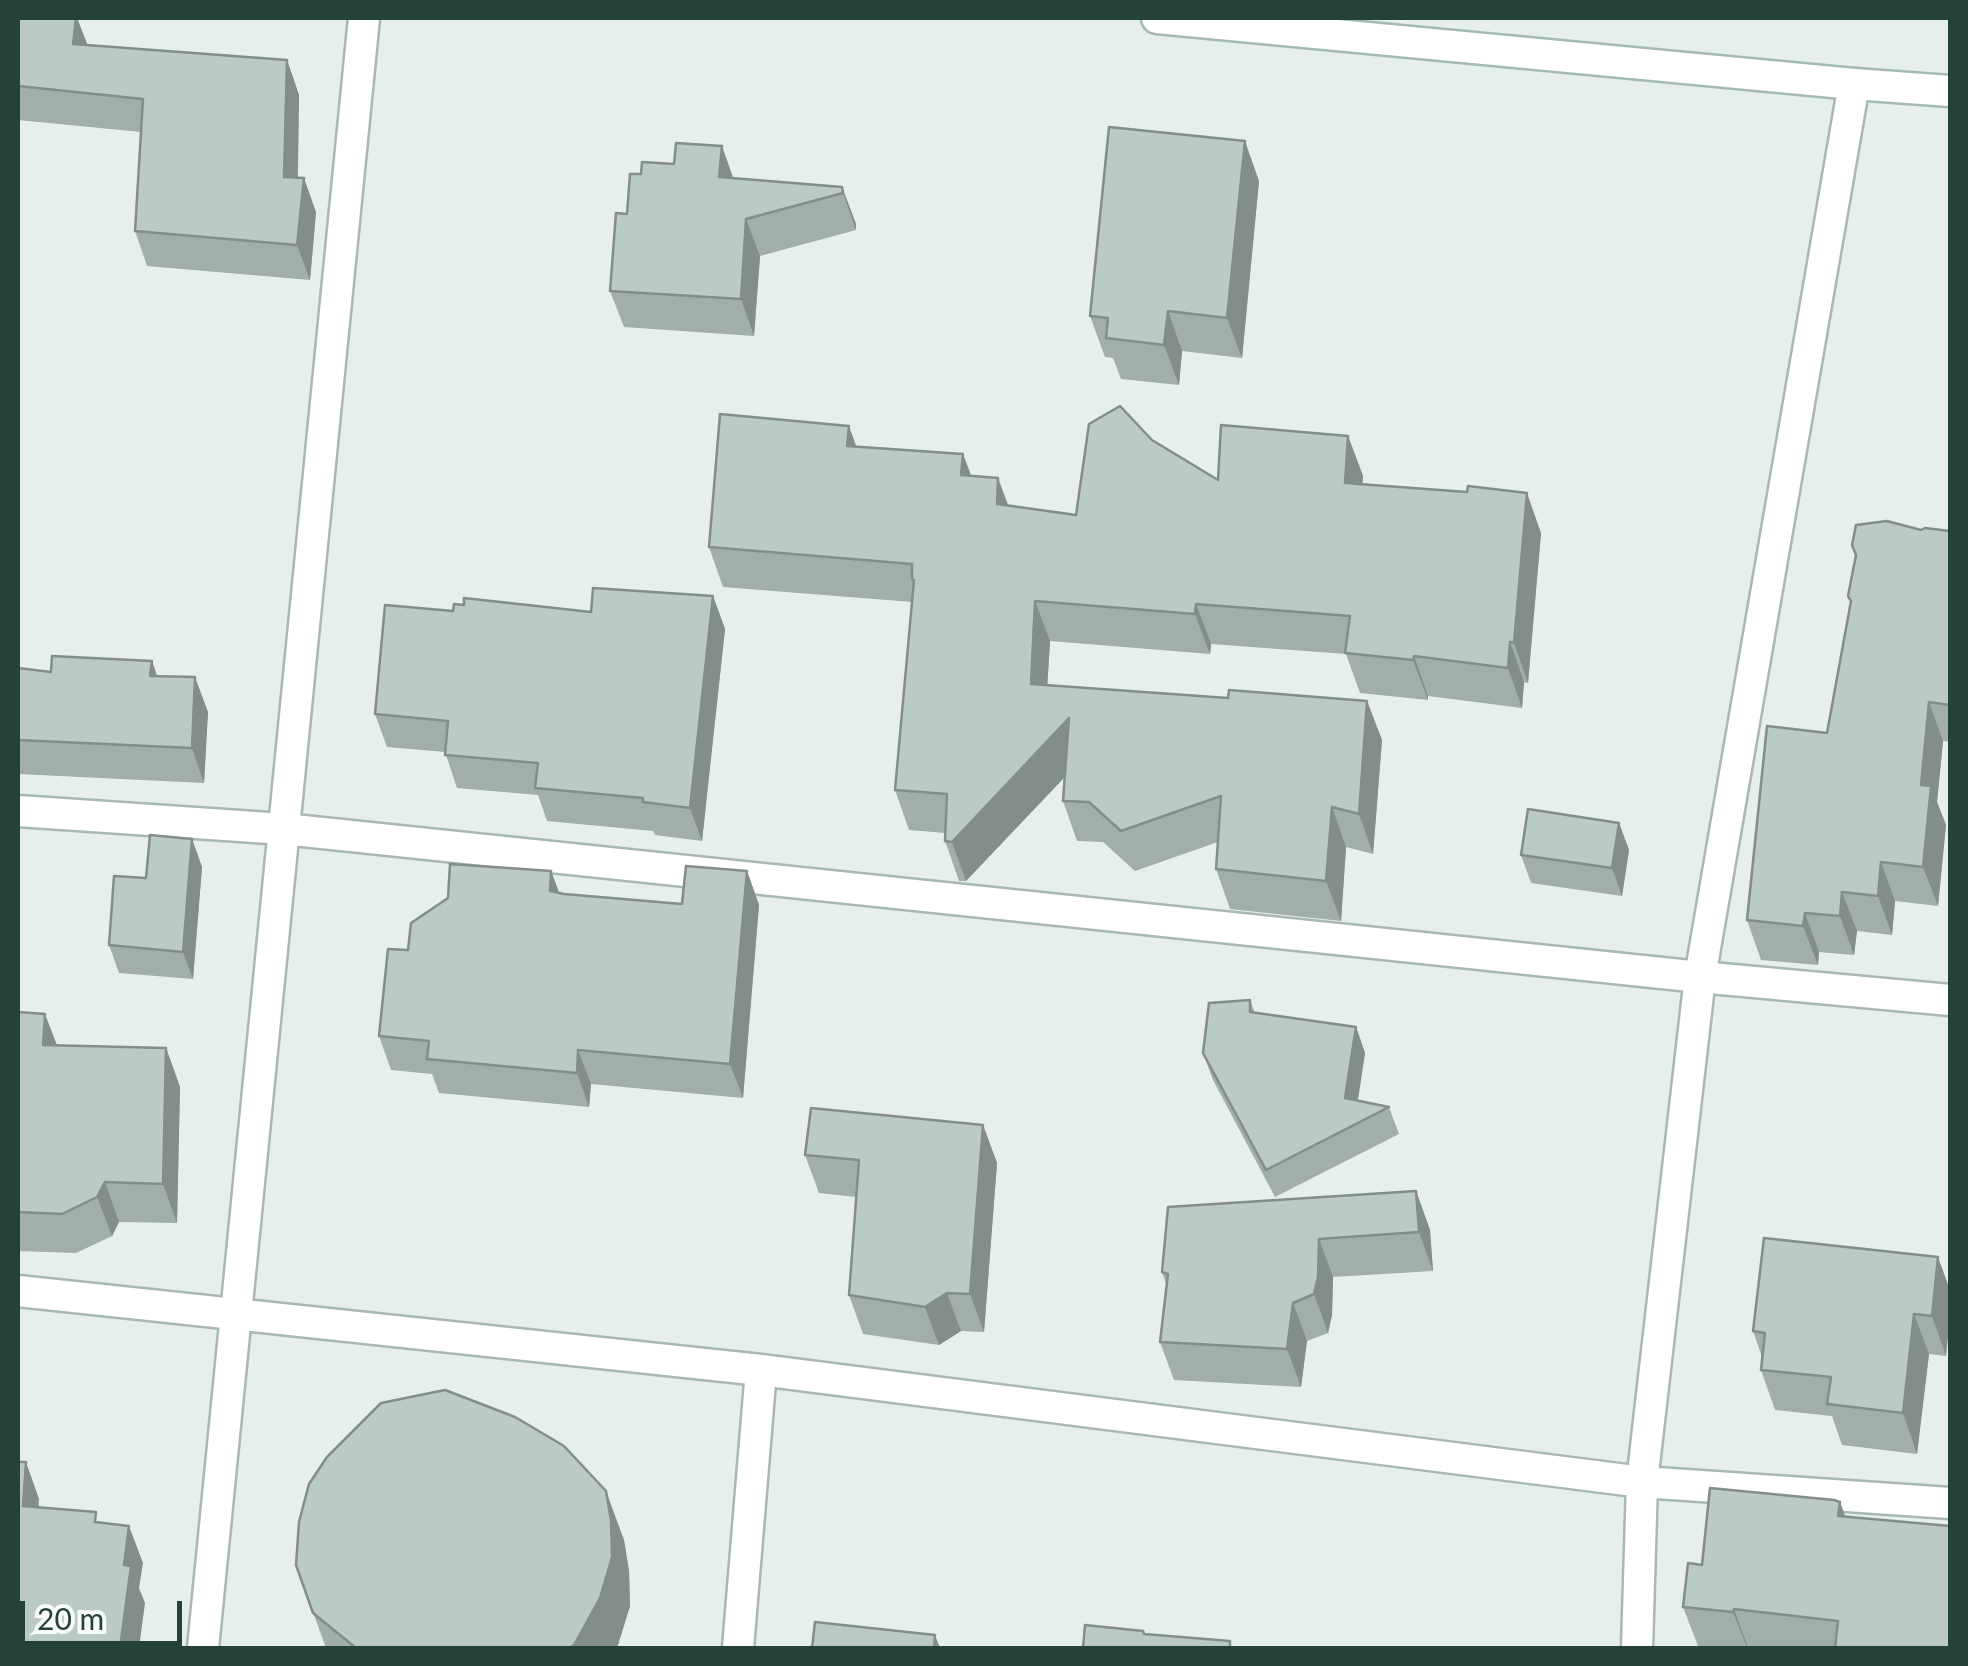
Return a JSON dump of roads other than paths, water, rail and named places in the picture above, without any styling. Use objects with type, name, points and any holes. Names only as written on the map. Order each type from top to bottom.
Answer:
[{"type":"street","points":[[203,1648],[364,18]]},
{"type":"street","points":[[1157,18],[1950,90]]},
{"type":"street","points":[[1636,1648],[1642,1482],[1700,976],[1854,84]]},
{"type":"street","points":[[18,811],[284,829],[1950,1000]]},
{"type":"street","points":[[18,1292],[761,1370],[1642,1482],[1950,1502]]},
{"type":"street","points":[[738,1648],[761,1370]]}]
